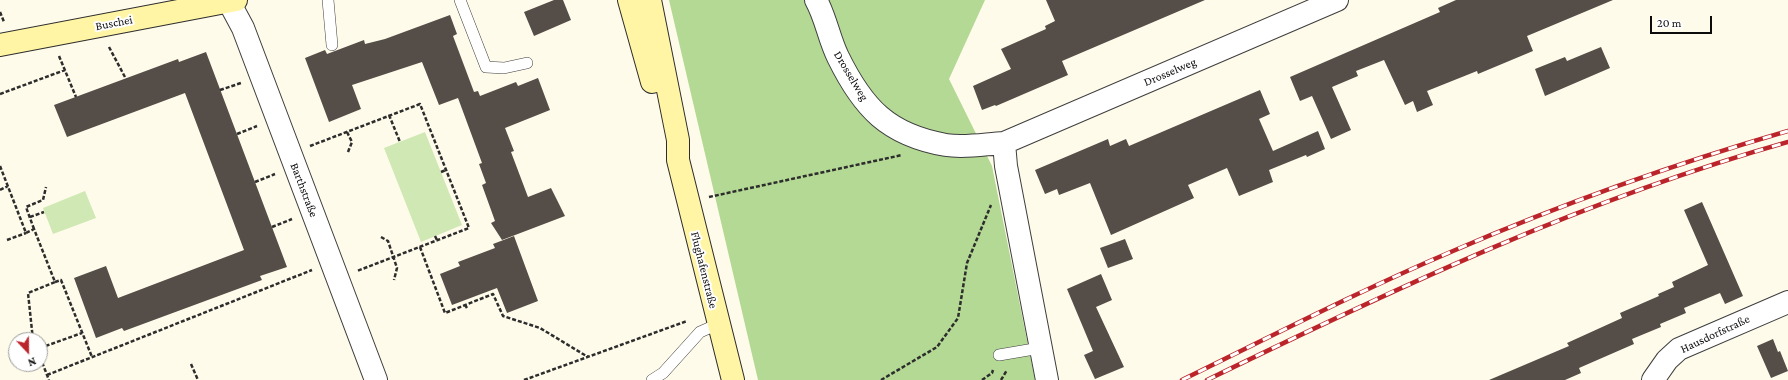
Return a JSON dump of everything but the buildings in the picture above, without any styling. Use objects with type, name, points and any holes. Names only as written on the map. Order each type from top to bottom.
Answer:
[{"type":"main road","name":"Buschei","points":[[0,45],[231,0]]},
{"type":"main road","name":"Flughafenstraße","points":[[629,0],[640,32],[667,143],[678,160]]},
{"type":"main road","name":"Flughafenstraße","points":[[650,0],[678,140],[678,160],[733,380]]},
{"type":"street","name":"Barthstraße","points":[[231,0],[243,28],[376,380]]},
{"type":"street","name":"Drosselweg","points":[[816,0],[838,56],[860,95],[878,117],[910,136],[947,145],[1004,143],[1337,0]]},
{"type":"street","points":[[1004,143],[1006,166],[1046,380]]},
{"type":"street","name":"Hausdorfstraße","points":[[1653,380],[1666,360],[1680,349],[1788,302]]},
{"type":"lane","points":[[328,0],[332,45]]},
{"type":"lane","points":[[460,0],[486,67],[504,68],[527,63]]},
{"type":"lane","points":[[652,380],[663,373],[700,332],[718,324]]},
{"type":"lane","points":[[999,355],[1040,348]]},
{"type":"path","points":[[0,12],[4,22]]},
{"type":"path","points":[[110,47],[126,79]]},
{"type":"path","points":[[59,56],[76,96]]},
{"type":"path","points":[[0,94],[65,70]]},
{"type":"path","points":[[220,90],[244,82]]},
{"type":"path","points":[[47,375],[92,357],[335,270],[393,257],[469,228],[420,104],[291,154]]},
{"type":"path","points":[[389,115],[400,142]]},
{"type":"path","points":[[237,134],[260,125]]},
{"type":"path","points":[[347,132],[352,142],[348,152]]},
{"type":"path","points":[[709,197],[908,153]]},
{"type":"path","points":[[0,166],[26,232]]},
{"type":"path","points":[[441,172],[446,170]]},
{"type":"path","points":[[255,182],[278,173]]},
{"type":"path","points":[[0,190],[8,186]]},
{"type":"path","points":[[46,188],[43,200],[26,207],[55,282]]},
{"type":"path","points":[[881,380],[937,347],[958,318],[967,263],[993,200]]},
{"type":"path","points":[[30,217],[44,212]]},
{"type":"path","points":[[272,228],[295,218]]},
{"type":"path","points":[[7,240],[34,229]]},
{"type":"path","points":[[435,236],[437,240]]},
{"type":"path","points":[[381,237],[388,241],[397,268],[394,280]]},
{"type":"path","points":[[420,247],[445,313],[493,294],[503,316],[540,328],[588,357]]},
{"type":"path","points":[[32,332],[28,293],[61,280],[92,357]]},
{"type":"path","points":[[524,380],[689,321]]},
{"type":"path","points":[[48,345],[82,333]]},
{"type":"path","points":[[191,364],[198,380]]},
{"type":"path","points":[[1001,380],[1007,369]]},
{"type":"path","points":[[46,372],[49,380]]},
{"type":"path","points":[[982,380],[992,373]]},
{"type":"green space","points":[[669,0],[985,0],[949,79],[992,166],[1035,380],[758,380]]},
{"type":"green space","points":[[425,132],[462,225],[421,242],[384,148]]},
{"type":"green space","points":[[85,191],[96,218],[53,234],[43,208]]},
{"type":"railway","points":[[1182,380],[1384,281],[1535,217],[1661,171],[1788,131]]},
{"type":"railway","points":[[1207,380],[1420,279],[1565,218],[1638,190],[1788,142]]}]
